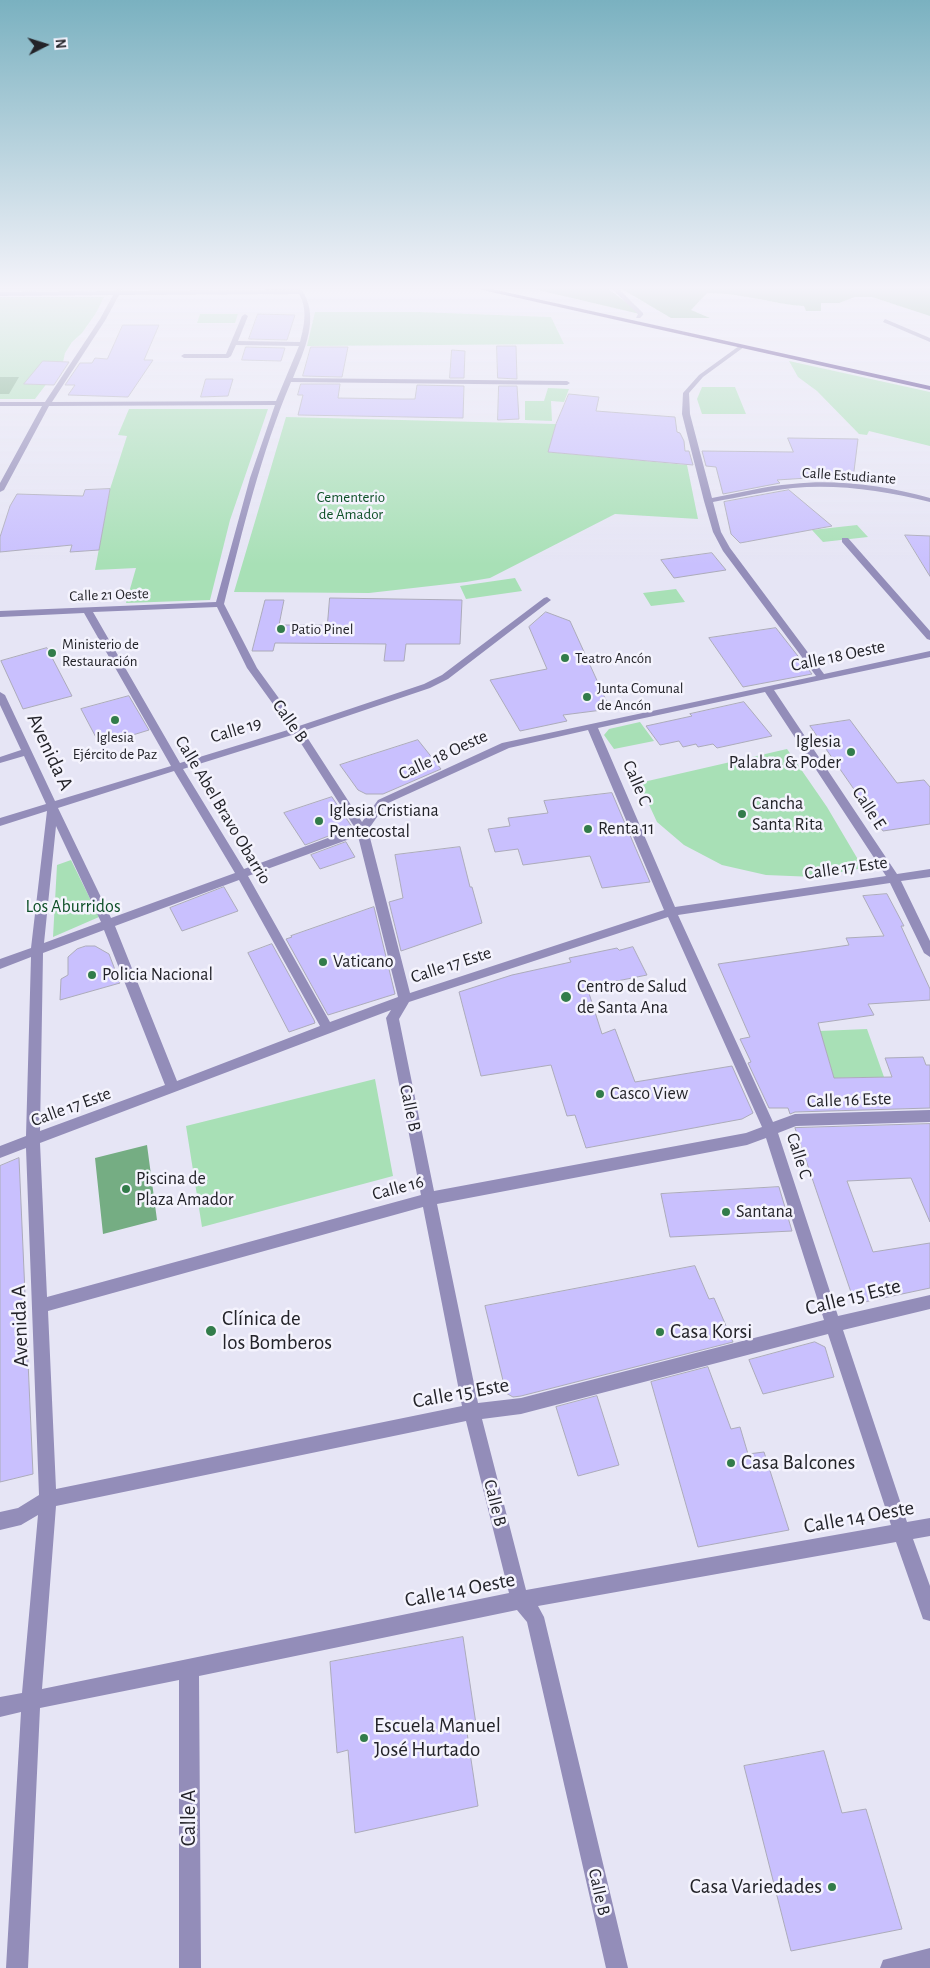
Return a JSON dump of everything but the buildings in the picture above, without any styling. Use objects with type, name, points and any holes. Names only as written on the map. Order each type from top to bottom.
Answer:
[{"type":"highway","points":[[897,381],[930,388]]},
{"type":"street","points":[[0,490],[62,381]]},
{"type":"street","points":[[220,604],[248,501],[279,403],[290,381]]},
{"type":"street","points":[[368,381],[567,383]]},
{"type":"street","points":[[697,381],[686,393],[686,414],[717,532],[726,549],[822,676]]},
{"type":"street","points":[[0,404],[279,403]]},
{"type":"street","name":"Calle Estudiante","points":[[708,501],[792,486],[823,485],[894,492],[930,500]]},
{"type":"street","points":[[846,540],[930,637]]},
{"type":"street","name":"Calle 19","points":[[0,822],[297,730],[427,686],[445,677],[547,600]]},
{"type":"street","name":"Calle 21 Oeste","points":[[0,614],[220,604]]},
{"type":"street","name":"Calle B","points":[[220,604],[252,668],[297,730],[362,830],[405,998],[392,1018],[472,1412],[520,1600],[535,1617],[617,1968]]},
{"type":"street","name":"Calle Abel Bravo Obarrio","points":[[87,610],[177,767],[242,874],[327,1028]]},
{"type":"street","name":"Calle 18 Oeste","points":[[362,830],[382,802],[506,745],[930,654]]},
{"type":"street","name":"Calle E","points":[[768,689],[894,879],[930,953]]},
{"type":"street","name":"Avenida A","points":[[0,694],[53,806],[37,950],[34,1139],[48,1499],[31,1700],[17,1968]]},
{"type":"street","name":"Calle C","points":[[592,727],[671,912],[770,1130],[832,1325],[930,1612]]},
{"type":"street","points":[[0,760],[27,752]]},
{"type":"street","points":[[53,806],[108,924],[146,1015],[173,1088]]},
{"type":"street","points":[[0,964],[362,830]]},
{"type":"street","name":"Calle 17 Este","points":[[0,1152],[173,1088],[405,998],[671,912],[930,873]]},
{"type":"street","name":"Calle 16 Este","points":[[770,1130],[795,1120],[930,1116]]},
{"type":"street","name":"Calle 16","points":[[41,1306],[428,1199],[747,1139],[770,1130]]},
{"type":"street","name":"Calle 15 Este","points":[[0,1521],[21,1516],[48,1499],[472,1412],[521,1406],[832,1325],[930,1302]]},
{"type":"street","name":"Calle 14 Oeste","points":[[0,1706],[520,1600],[930,1527]]},
{"type":"street","name":"Calle A","points":[[189,1668],[190,1968]]},
{"type":"street","points":[[891,1968],[930,1959]]},
{"type":"green space","points":[[0,381],[49,381],[35,399],[0,399]]},
{"type":"green space","points":[[803,381],[879,381],[930,392],[930,446],[869,431],[867,435],[859,434],[817,391]]},
{"type":"green space","points":[[702,387],[735,387],[746,414],[702,414],[697,399]]},
{"type":"green space","points":[[548,388],[569,389],[564,402],[551,401],[552,421],[525,420],[525,401],[544,401]]},
{"type":"green space","points":[[129,409],[268,409],[230,520],[210,600],[126,603],[136,568],[95,570],[110,489],[127,436],[118,435]]},
{"type":"green space","name":"Cementerio de Amador","points":[[286,417],[556,424],[549,452],[687,465],[698,519],[615,514],[490,578],[466,582],[369,593],[234,592]]},
{"type":"green space","points":[[857,525],[868,537],[823,542],[812,530]]},
{"type":"green space","points":[[515,578],[522,591],[466,599],[460,586]]},
{"type":"green space","points":[[676,589],[685,602],[651,606],[643,593]]},
{"type":"green space","points":[[640,722],[654,741],[614,749],[604,735],[609,729]]},
{"type":"green space","name":"Cancha Santa Rita","points":[[787,749],[827,807],[863,868],[815,877],[766,875],[722,865],[684,845],[657,822],[639,783]]},
{"type":"green space","name":"Los Aburridos","points":[[71,860],[99,917],[53,937],[57,865]]},
{"type":"green space","points":[[867,1029],[884,1077],[834,1078],[820,1031]]},
{"type":"green space","points":[[375,1079],[393,1176],[202,1227],[186,1126]]},
{"type":"shaded area","points":[[0,381],[17,381],[9,394],[0,394]]},
{"type":"shaded area","name":"Piscina de Plaza Amador","points":[[147,1145],[157,1220],[103,1234],[95,1158]]},
{"type":"place","name":"Patio Pinel","points":[[281,629]]},
{"type":"place","name":"Ministerio de Restauración","points":[[52,653]]},
{"type":"place","name":"Teatro Ancón","points":[[565,658]]},
{"type":"place","name":"Junta Comunal de Ancón","points":[[587,697]]},
{"type":"place","name":"Iglesia Ejército de Paz","points":[[115,720]]},
{"type":"place","name":"Iglesia Palabra & Poder","points":[[851,752]]},
{"type":"place","name":"Cancha Santa Rita","points":[[742,814]]},
{"type":"place","name":"Iglesia Cristiana Pentecostal","points":[[319,821]]},
{"type":"place","name":"Renta 11","points":[[588,829]]},
{"type":"place","name":"Vaticano","points":[[323,962]]},
{"type":"place","name":"Policia Nacional","points":[[92,975]]},
{"type":"place","name":"Centro de Salud de Santa Ana","points":[[566,997]]},
{"type":"place","name":"Casco View","points":[[600,1094]]},
{"type":"place","name":"Piscina de Plaza Amador","points":[[126,1189]]},
{"type":"place","name":"Santana","points":[[726,1212]]},
{"type":"place","name":"Clínica de los Bomberos","points":[[211,1331]]},
{"type":"place","name":"Casa Korsi","points":[[660,1332]]},
{"type":"place","name":"Casa Balcones","points":[[731,1463]]},
{"type":"place","name":"Escuela Manuel José Hurtado","points":[[364,1738]]},
{"type":"place","name":"Casa Variedades","points":[[832,1887]]}]
